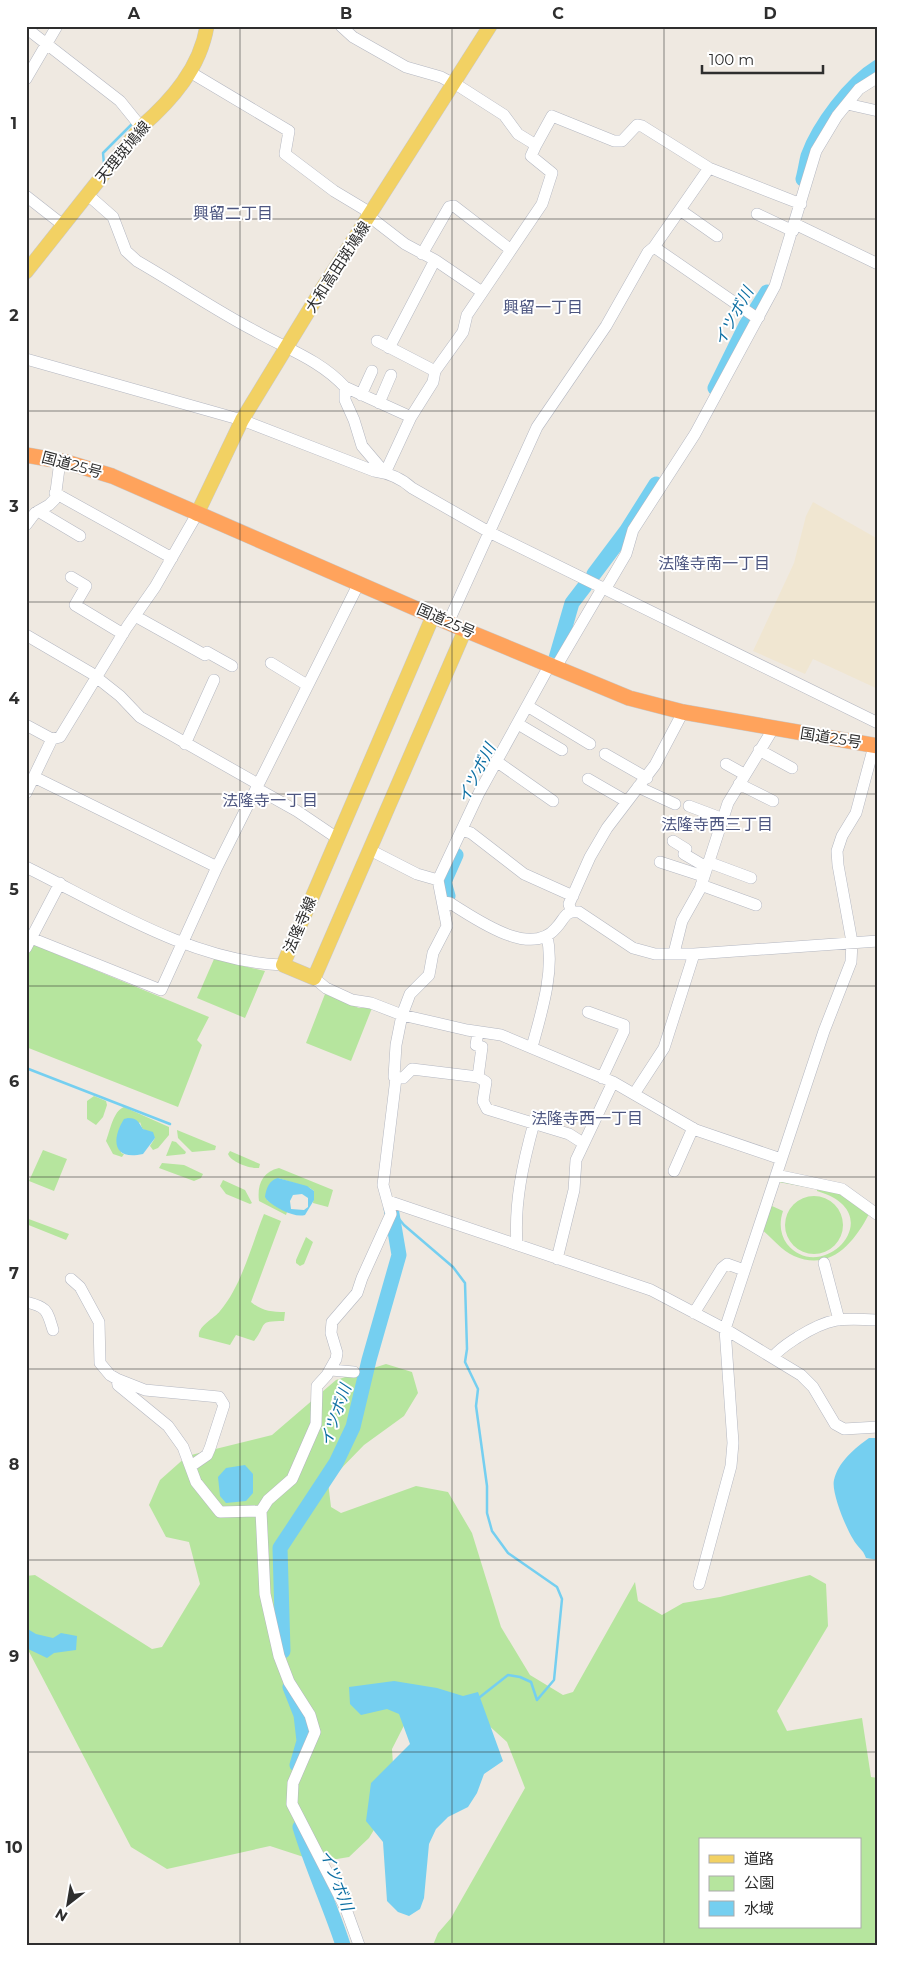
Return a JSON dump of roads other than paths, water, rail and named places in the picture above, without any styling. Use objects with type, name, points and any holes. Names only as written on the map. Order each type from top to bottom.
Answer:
[{"type":"highway","name":"国道25号","points":[[26,454],[60,461],[112,476],[448,623],[630,698],[683,712],[876,746]]},
{"type":"main road","name":"天理斑鳩線","points":[[26,272],[60,223],[88,195],[139,124],[163,108],[190,72],[202,51],[207,26]]},
{"type":"main road","name":"大和高田斑鳩線","points":[[196,514],[242,420],[286,347],[490,26]]},
{"type":"main road","name":"法隆寺線","points":[[314,978],[283,965],[433,616]]},
{"type":"main road","points":[[314,978],[465,630]]},
{"type":"street","points":[[26,79],[45,44],[58,26]]},
{"type":"street","points":[[341,26],[353,37],[406,67],[441,77],[454,83],[504,115],[518,134],[536,145]]},
{"type":"street","points":[[26,28],[120,101],[139,124]]},
{"type":"street","points":[[190,72],[289,131],[286,154],[334,191],[364,209],[370,217],[422,254],[435,260],[482,292]]},
{"type":"street","points":[[359,1945],[346,1909],[292,1804],[293,1783],[315,1732],[310,1715],[289,1682],[276,1645],[265,1594],[261,1511],[268,1500],[292,1478],[316,1424],[318,1386],[330,1370],[337,1353],[330,1333],[332,1322],[358,1293],[362,1278],[388,1225],[391,1214],[383,1185],[396,1078],[394,1077],[396,1045],[402,1015],[410,994],[430,975],[433,953],[447,926],[444,902],[438,880],[552,667],[626,554],[633,530],[695,434],[754,315],[775,286],[797,203],[816,150],[859,89],[878,77]]},
{"type":"street","points":[[847,104],[878,111]]},
{"type":"street","points":[[385,473],[411,417],[433,382],[435,371],[463,332],[467,315],[542,204],[552,173],[531,156],[552,116],[614,141],[622,141],[637,125],[642,126],[709,168],[797,203]]},
{"type":"street","points":[[448,623],[537,427],[606,326],[648,252],[654,248],[709,168]]},
{"type":"street","points":[[88,195],[113,217],[126,251],[137,261],[254,331],[320,365],[333,374],[345,387],[411,417]]},
{"type":"street","points":[[26,196],[60,223]]},
{"type":"street","points":[[422,254],[449,207],[454,206],[511,250]]},
{"type":"street","points":[[680,210],[717,236]]},
{"type":"street","points":[[757,214],[878,264]]},
{"type":"street","points":[[654,248],[754,315]]},
{"type":"street","points":[[389,348],[435,260]]},
{"type":"street","points":[[377,342],[435,371]]},
{"type":"street","points":[[26,359],[242,420],[405,481],[412,488],[489,532],[878,723]]},
{"type":"street","points":[[361,395],[372,371]]},
{"type":"street","points":[[379,403],[391,375]]},
{"type":"street","points":[[345,387],[345,400],[354,420],[362,446],[385,473]]},
{"type":"street","points":[[26,525],[38,511],[53,502],[60,461]]},
{"type":"street","points":[[55,493],[172,558]]},
{"type":"street","points":[[38,511],[80,536]]},
{"type":"street","points":[[26,725],[52,739],[60,737],[66,730],[96,677],[172,558],[196,514]]},
{"type":"street","points":[[71,577],[86,586],[75,605],[123,634]]},
{"type":"street","points":[[60,884],[28,943],[161,990],[217,867],[359,583]]},
{"type":"street","points":[[135,616],[205,655],[207,652],[232,666]]},
{"type":"street","points":[[26,635],[70,659],[96,677],[120,696],[140,717],[185,744],[210,755],[337,838]]},
{"type":"street","points":[[271,663],[307,684]]},
{"type":"street","points":[[185,744],[205,691],[214,680]]},
{"type":"street","points":[[531,708],[590,744]]},
{"type":"street","points":[[570,911],[569,904],[590,857],[626,801],[647,778],[683,712]]},
{"type":"street","points":[[520,726],[562,750]]},
{"type":"street","points":[[674,953],[682,921],[705,872],[721,818],[741,778],[773,729]]},
{"type":"street","points":[[26,793],[52,739]]},
{"type":"street","points":[[699,1584],[731,1466],[733,1443],[725,1329],[824,1031],[851,962],[852,942],[837,851],[842,836],[856,813],[876,746]]},
{"type":"street","points":[[759,750],[792,768]]},
{"type":"street","points":[[605,754],[647,778]]},
{"type":"street","points":[[499,763],[553,801]]},
{"type":"street","points":[[726,764],[741,778],[774,801]]},
{"type":"street","points":[[34,777],[217,867]]},
{"type":"street","points":[[588,779],[626,801]]},
{"type":"street","points":[[638,787],[675,804]]},
{"type":"street","points":[[689,806],[721,818]]},
{"type":"street","points":[[464,831],[524,874],[573,896]]},
{"type":"street","points":[[673,842],[686,849],[684,854],[705,872],[756,905]]},
{"type":"street","points":[[370,850],[417,874],[438,880]]},
{"type":"street","points":[[660,862],[705,872],[751,878]]},
{"type":"street","points":[[26,867],[182,944],[236,959],[283,965]]},
{"type":"street","points":[[444,902],[450,903],[496,931],[513,937],[533,938],[547,936],[556,929],[565,914],[570,911],[579,912],[633,948],[655,954],[694,954],[755,948],[837,945],[852,942],[878,941]]},
{"type":"street","points":[[532,1047],[545,999],[549,946],[547,936]]},
{"type":"street","points":[[634,1094],[664,1048],[694,954]]},
{"type":"street","points":[[314,978],[326,988],[352,1000],[371,1003],[402,1015],[478,1032],[501,1035],[532,1047],[607,1080],[692,1128],[781,1159]]},
{"type":"street","points":[[557,1259],[574,1190],[576,1160],[624,1031],[624,1025],[588,1012]]},
{"type":"street","points":[[478,1032],[476,1045],[482,1047],[478,1077]]},
{"type":"street","points":[[396,1078],[403,1078],[412,1069],[478,1077],[486,1082],[483,1101],[487,1109],[569,1134],[583,1142]]},
{"type":"street","points":[[517,1244],[515,1227],[522,1168],[534,1123]]},
{"type":"street","points":[[674,1172],[692,1128]]},
{"type":"street","points":[[776,1175],[842,1189],[878,1215]]},
{"type":"street","points":[[388,1201],[651,1290],[773,1356],[801,1375],[812,1387],[835,1424],[844,1429],[878,1427]]},
{"type":"street","points":[[824,1263],[838,1320]]},
{"type":"street","points":[[694,1313],[722,1268],[727,1264],[744,1270]]},
{"type":"street","points":[[71,1279],[80,1287],[99,1322],[100,1363],[103,1369],[117,1379],[145,1390],[219,1397],[223,1401],[224,1405],[207,1455],[191,1466]]},
{"type":"street","points":[[26,1302],[40,1306],[48,1311],[53,1330]]},
{"type":"street","points":[[773,1356],[786,1344],[813,1327],[828,1321],[878,1320]]},
{"type":"street","points":[[330,1370],[354,1372]]},
{"type":"street","points":[[117,1379],[118,1385],[168,1426],[183,1447],[196,1482],[220,1512],[261,1511]]},
{"type":"water","points":[[128,1118],[139,1122],[143,1129],[153,1132],[155,1138],[143,1154],[126,1154],[120,1152],[117,1147],[117,1134],[124,1119]]},
{"type":"water","points":[[278,1178],[307,1186],[314,1191],[314,1200],[305,1215],[301,1216],[285,1212],[267,1200],[265,1197],[267,1188]],"holes":[[[302,1194],[308,1198],[308,1207],[304,1210],[291,1209],[290,1201],[293,1195]]]},
{"type":"water","points":[[869,1438],[878,1438],[878,1560],[866,1558],[855,1542],[840,1510],[834,1486],[836,1473],[843,1461]]},
{"type":"water","points":[[245,1465],[253,1474],[253,1493],[246,1501],[226,1503],[220,1496],[218,1477],[226,1468]]},
{"type":"water","points":[[26,1628],[36,1634],[53,1638],[61,1633],[77,1636],[76,1650],[54,1653],[47,1658],[26,1648]]},
{"type":"water","points":[[394,1681],[437,1688],[463,1696],[478,1692],[503,1761],[484,1774],[477,1793],[468,1807],[448,1817],[436,1829],[429,1844],[424,1898],[420,1909],[409,1916],[398,1912],[387,1901],[383,1842],[366,1821],[371,1783],[410,1744],[399,1714],[387,1709],[361,1715],[350,1704],[349,1687]]},
{"type":"waterway","name":"イツボ川","points":[[803,179],[808,156],[828,119],[846,95],[867,74],[878,67]]},
{"type":"waterway","points":[[104,164],[103,153],[133,123]]},
{"type":"waterway","name":"イツボ川","points":[[715,388],[746,325],[767,292]]},
{"type":"waterway","name":"イツボ川","points":[[594,574],[627,530],[656,484]]},
{"type":"waterway","name":"イツボ川","points":[[556,658],[572,603],[585,586]]},
{"type":"waterway","name":"イツボ川","points":[[448,896],[444,882],[456,855]]},
{"type":"waterway","points":[[26,1068],[170,1124]]},
{"type":"waterway","name":"イツボ川","points":[[283,1651],[280,1548],[336,1463],[353,1427],[369,1360],[399,1255],[391,1208]]},
{"type":"waterway","points":[[395,1214],[404,1225],[453,1267],[465,1283],[467,1349],[465,1362],[478,1389],[476,1406],[487,1486],[487,1513],[492,1531],[508,1553],[557,1587],[562,1599],[554,1680],[537,1700],[531,1682],[520,1677],[508,1675],[480,1697]]},
{"type":"waterway","name":"イツボ川","points":[[290,1687],[301,1715],[304,1741],[297,1765]]},
{"type":"waterway","name":"イツボ川","points":[[300,1827],[343,1945]]},
{"type":"district","name":"興留二丁目","points":[[233,213]]},
{"type":"district","name":"興留一丁目","points":[[543,307]]},
{"type":"district","name":"法隆寺南一丁目","points":[[714,563]]},
{"type":"district","name":"法隆寺一丁目","points":[[270,800]]},
{"type":"district","name":"法隆寺西三丁目","points":[[717,824]]},
{"type":"district","name":"法隆寺西一丁目","points":[[587,1118]]}]
